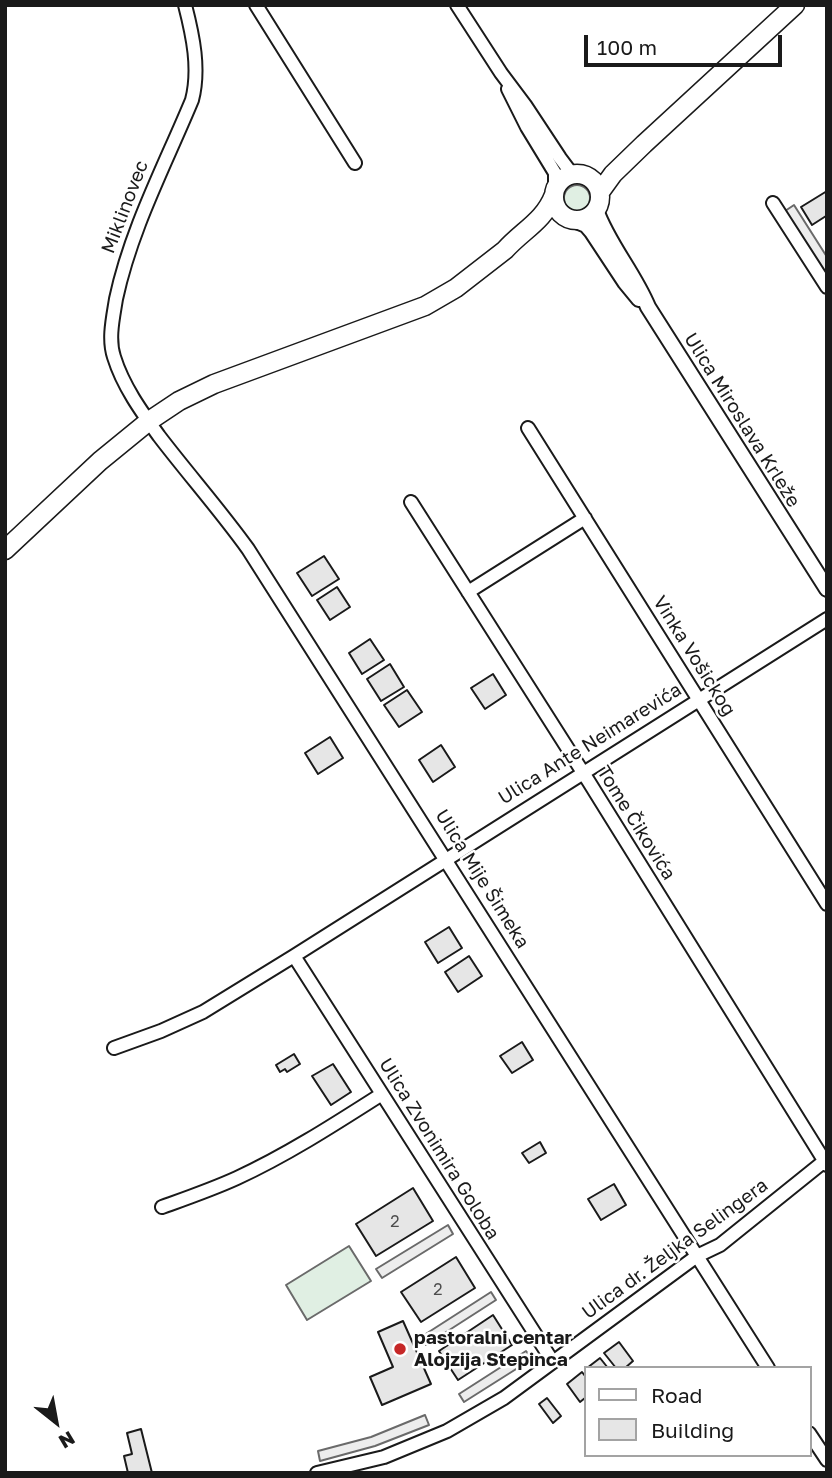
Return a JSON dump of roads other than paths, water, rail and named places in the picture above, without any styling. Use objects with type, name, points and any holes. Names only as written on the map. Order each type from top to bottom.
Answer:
[{"type":"main road","points":[[505,250],[520,244],[553,222],[587,218],[613,174],[796,5]]},
{"type":"main road","points":[[5,550],[100,461],[149,421],[179,401],[214,384],[425,306],[456,288],[541,218],[550,206],[559,181],[565,177],[602,169],[644,144]]},
{"type":"main road","points":[[580,175],[597,186],[598,201]]},
{"type":"main road","points":[[554,191],[556,207],[561,214],[571,219]]},
{"type":"street","name":"Miklinovec","points":[[149,421],[127,387],[113,355],[111,338],[127,255],[195,88],[196,63],[185,5]]},
{"type":"street","points":[[256,5],[355,163]]},
{"type":"street","points":[[457,5],[560,158],[580,175]]},
{"type":"street","points":[[501,73],[521,117],[555,173],[554,191]]},
{"type":"street","name":"Ulica Miroslava Krleže","points":[[598,201],[604,227],[642,291],[648,307],[827,589]]},
{"type":"street","points":[[774,203],[827,287]]},
{"type":"street","name":"Ulica Miroslava Krleže","points":[[571,219],[586,225],[634,295],[648,307]]},
{"type":"street","name":"Ulica Mije Šimeka","points":[[149,421],[248,549],[767,1366]]},
{"type":"street","name":"Vinka Vošickog","points":[[528,428],[827,904]]},
{"type":"street","name":"Tome Čikovića","points":[[411,502],[826,1162]]},
{"type":"street","points":[[468,592],[585,518]]},
{"type":"street","name":"Ulica Ante Neimarevića","points":[[114,1048],[203,1012],[827,619]]},
{"type":"street","name":"Ulica Zvonimira Goloba","points":[[293,956],[553,1362]]},
{"type":"street","points":[[162,1207],[240,1177],[306,1141],[382,1094]]},
{"type":"street","name":"Ulica dr. Željka Selingera","points":[[317,1473],[384,1457],[446,1432],[504,1398],[697,1256],[720,1245],[826,1162]]},
{"type":"street","points":[[811,1436],[827,1460]]},
{"type":"place","name":"pastoralni centar Alojzija Stepinca","points":[[400,1349]]}]
